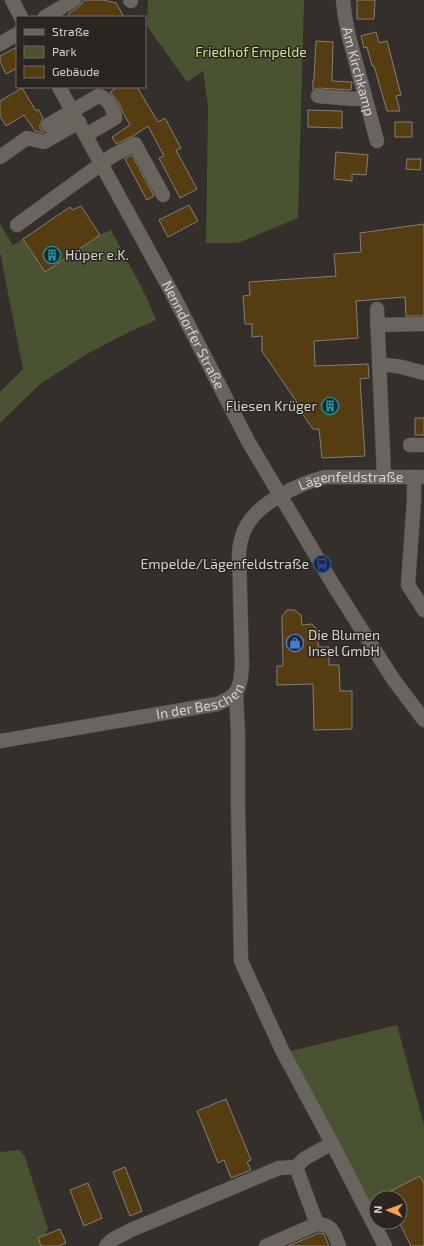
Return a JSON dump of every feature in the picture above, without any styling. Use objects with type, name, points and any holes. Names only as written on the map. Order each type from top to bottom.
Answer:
[{"type":"street","points":[[12,0],[20,16]]},
{"type":"street","points":[[47,16],[74,0]]},
{"type":"street","name":"Am Kirchkamp","points":[[343,0],[345,17],[377,141]]},
{"type":"street","points":[[0,44],[16,35]]},
{"type":"street","name":"Nenndorfer Straße","points":[[60,88],[172,293],[239,424],[280,496],[334,586],[393,679],[424,720]]},
{"type":"street","points":[[0,157],[28,138],[44,142],[98,96],[102,97],[115,112],[115,118],[86,135]]},
{"type":"street","points":[[318,96],[354,99],[366,98]]},
{"type":"street","points":[[48,125],[76,116]]},
{"type":"street","points":[[17,225],[112,156],[135,144],[163,195]]},
{"type":"street","points":[[377,309],[384,477]]},
{"type":"street","points":[[377,325],[424,324]]},
{"type":"street","points":[[379,365],[386,364],[403,367],[424,373]]},
{"type":"street","points":[[410,445],[424,446]]},
{"type":"street","name":"Lägenfeldstraße","points":[[280,496],[292,488],[325,477],[419,477]]},
{"type":"street","points":[[419,477],[414,500],[408,584],[424,610]]},
{"type":"street","name":"In der Beschen","points":[[0,741],[217,704],[229,699],[236,692],[240,682],[242,666],[239,552],[242,535],[255,513],[280,496]]},
{"type":"street","points":[[236,692],[241,962],[283,1052],[385,1246]]},
{"type":"street","points":[[106,1246],[112,1240],[131,1230],[279,1168],[296,1167],[304,1159],[332,1143]]},
{"type":"street","points":[[296,1167],[317,1224]]},
{"type":"street","points":[[266,1246],[317,1224],[324,1225],[332,1230],[339,1246]]},
{"type":"green space","name":"Friedhof Empelde","points":[[148,0],[304,0],[298,218],[238,243],[206,243],[208,106],[203,71],[187,82],[147,26]]},
{"type":"green space","points":[[0,224],[13,245],[23,239],[45,271],[100,235],[111,230],[146,296],[156,320],[85,355],[40,384],[0,423],[0,392],[23,369],[0,252]]},
{"type":"green space","points":[[397,1025],[424,1125],[424,1184],[420,1177],[400,1190],[368,1190],[368,1202],[283,1053]]},
{"type":"green space","points":[[20,1150],[25,1157],[48,1229],[40,1246],[0,1246],[0,1152]]},
{"type":"building","points":[[84,0],[102,0],[116,3],[123,16],[69,16],[68,14],[79,7]]},
{"type":"building","points":[[357,0],[375,0],[374,19],[357,19]]},
{"type":"building","points":[[376,32],[379,43],[387,41],[401,95],[396,96],[400,111],[387,111],[374,66],[372,66],[367,47],[364,48],[361,36]]},
{"type":"building","points":[[316,41],[333,42],[332,81],[352,82],[351,90],[319,88],[313,90]]},
{"type":"building","points":[[16,48],[16,69],[6,74],[0,62],[0,56]]},
{"type":"building","points":[[22,88],[36,111],[38,109],[43,118],[40,129],[44,132],[43,133],[35,131],[24,115],[6,126],[0,116],[0,101]]},
{"type":"building","points":[[116,88],[138,88],[158,122],[165,118],[181,148],[176,150],[197,189],[180,198],[159,158],[164,156],[148,126],[133,136],[116,144],[112,137],[130,125],[119,103],[110,92]]},
{"type":"building","points":[[308,110],[342,111],[342,128],[308,127]]},
{"type":"building","points":[[395,122],[412,122],[412,137],[395,137]]},
{"type":"building","points":[[336,152],[368,155],[366,175],[352,174],[352,181],[334,179]]},
{"type":"building","points":[[132,155],[154,196],[147,200],[125,159]]},
{"type":"building","points":[[407,159],[421,159],[420,170],[406,169]]},
{"type":"building","points":[[189,205],[198,221],[168,237],[159,220]]},
{"type":"building","name":"Hüper e.K.","points":[[81,206],[100,235],[45,272],[23,239],[70,207],[72,210]]},
{"type":"building","points":[[424,224],[424,316],[406,316],[405,297],[356,301],[358,338],[314,341],[315,366],[368,364],[369,378],[360,379],[365,456],[322,458],[319,429],[313,429],[262,351],[262,336],[252,337],[252,324],[245,324],[243,296],[250,295],[249,282],[336,276],[334,254],[361,252],[360,233]]},
{"type":"building","points":[[415,418],[424,418],[424,435],[415,435]]},
{"type":"building","points":[[287,610],[294,610],[301,615],[302,625],[312,624],[319,632],[318,647],[329,647],[329,665],[339,665],[340,691],[352,691],[352,729],[314,730],[313,684],[277,685],[277,666],[283,666],[282,616]]},
{"type":"building","points":[[226,1099],[251,1160],[247,1162],[251,1170],[231,1178],[224,1160],[218,1163],[197,1111]]},
{"type":"building","points":[[125,1167],[142,1211],[130,1216],[113,1172]]},
{"type":"building","points":[[420,1176],[424,1184],[424,1246],[411,1246],[403,1230],[408,1230],[408,1190],[393,1190]]},
{"type":"building","points":[[88,1183],[102,1218],[84,1226],[70,1190]]},
{"type":"building","points":[[60,1229],[66,1243],[59,1246],[41,1246],[38,1238]]},
{"type":"building","points":[[319,1233],[324,1234],[329,1246],[288,1246]]},
{"type":"place","name":"Hüper e.K.","points":[[52,255]]},
{"type":"place","name":"Fliesen Krüger","points":[[330,406]]},
{"type":"place","name":"Empelde/Lägenfeldstraße","points":[[322,564]]},
{"type":"place","name":"Die Blumen Insel GmbH","points":[[295,643]]}]
